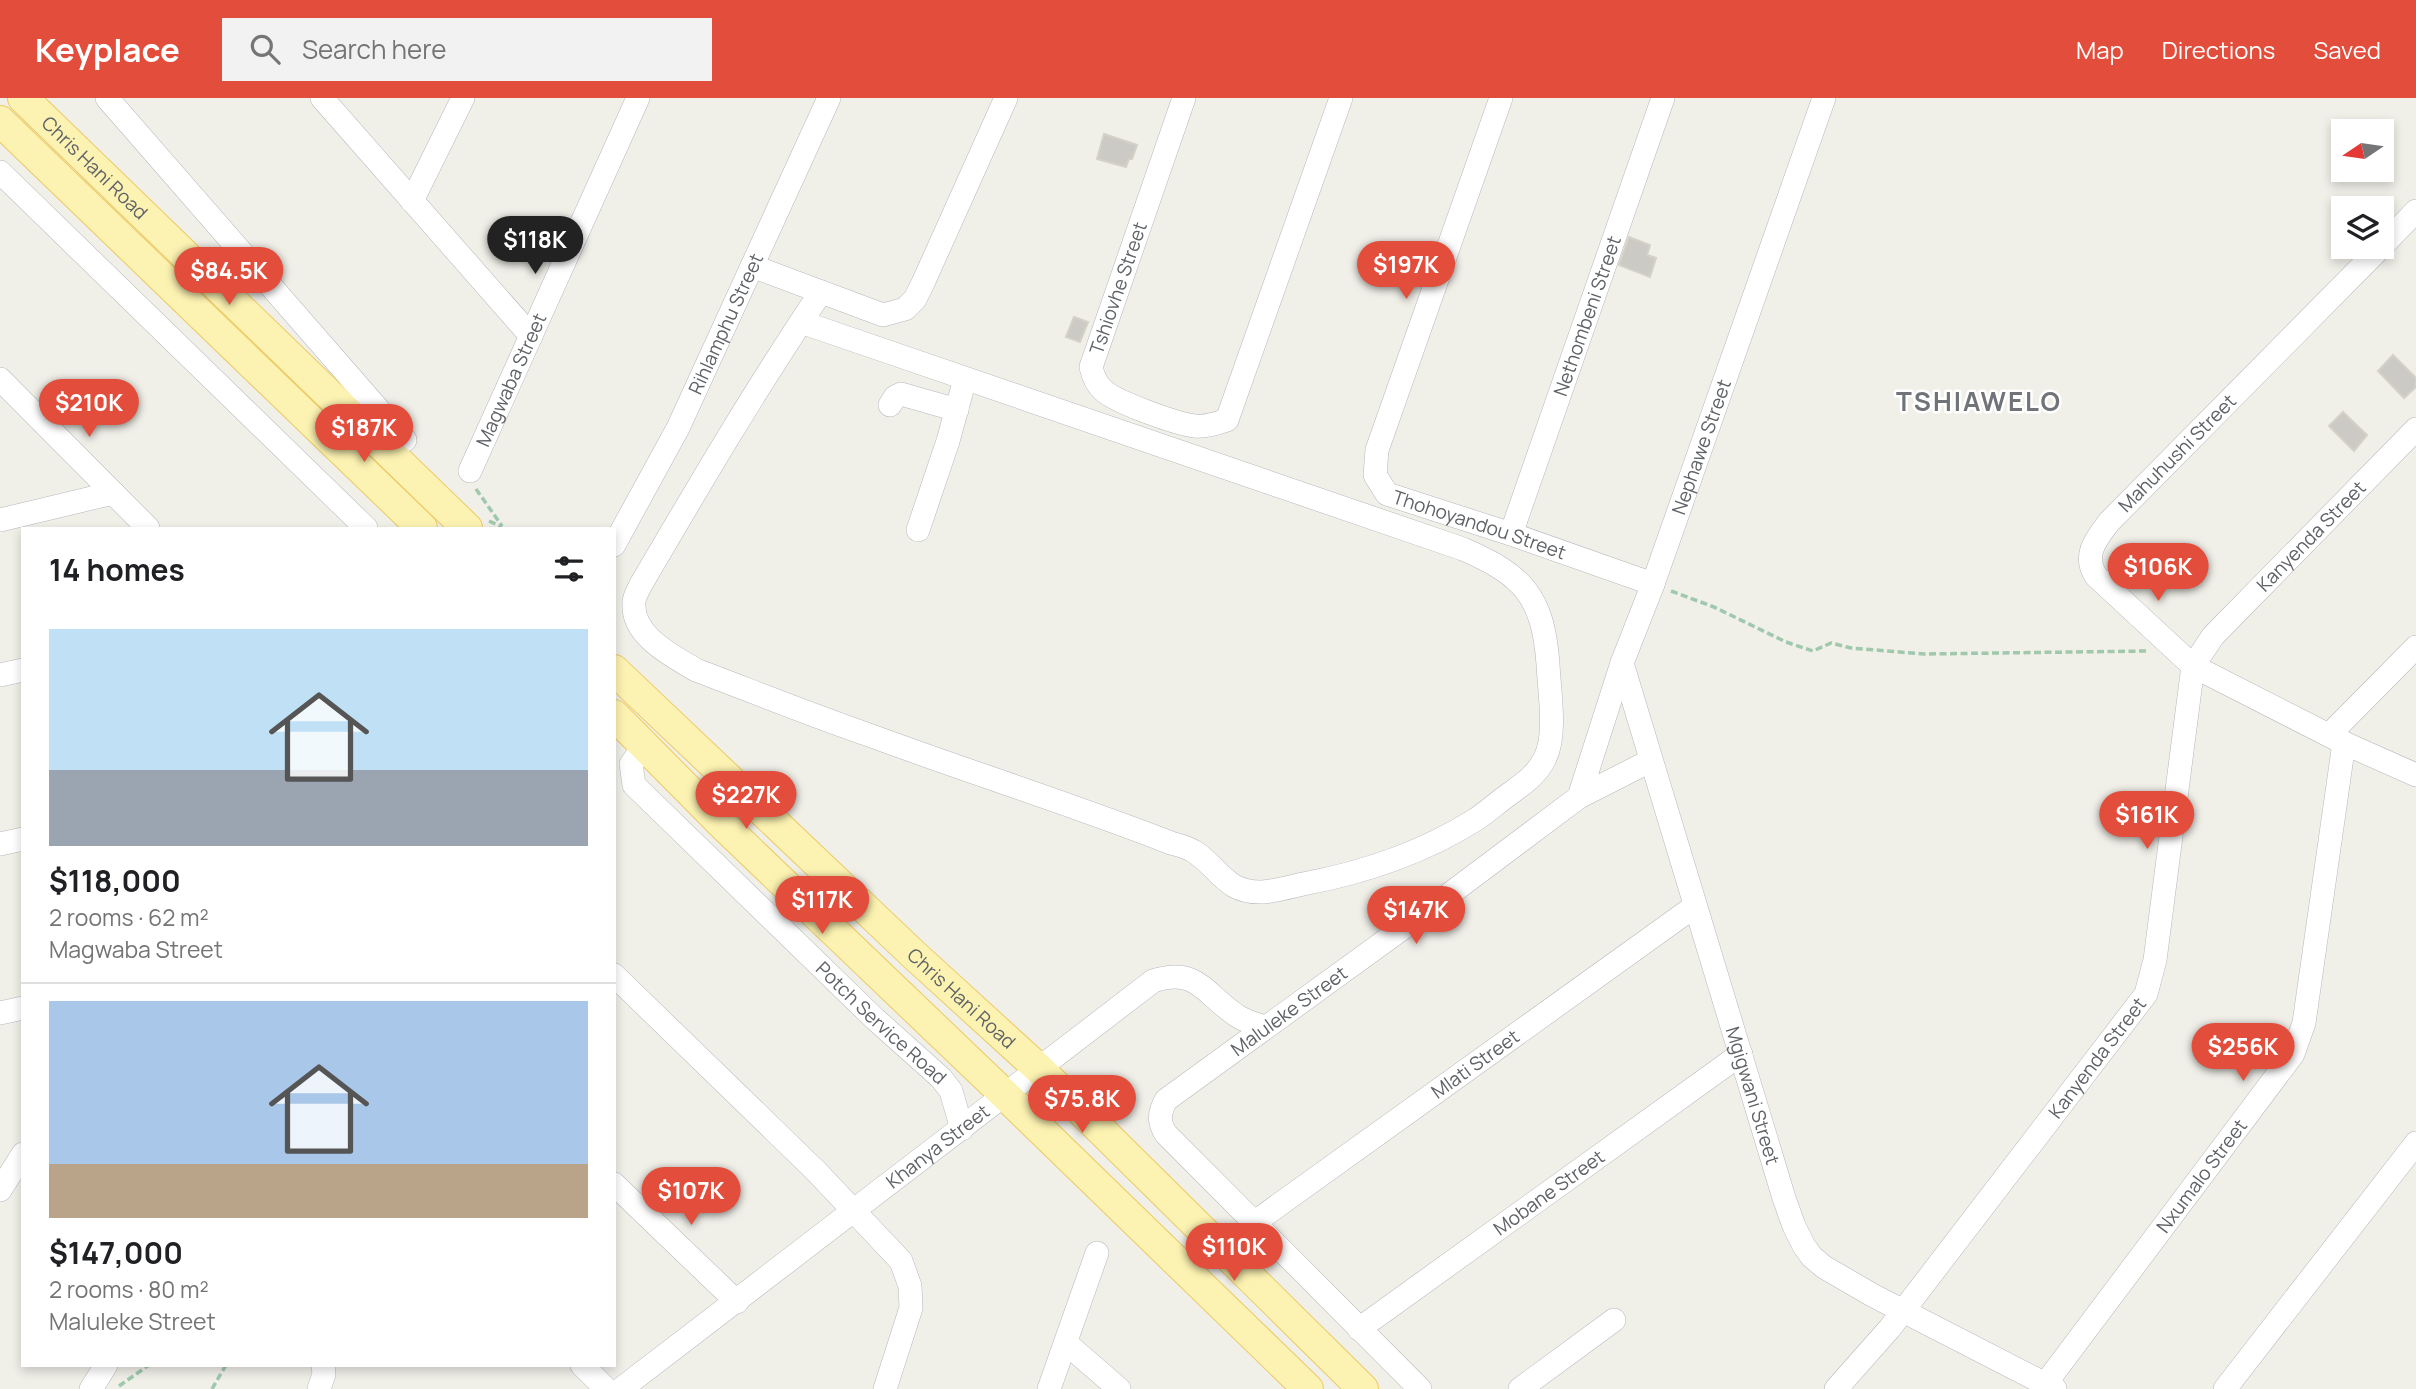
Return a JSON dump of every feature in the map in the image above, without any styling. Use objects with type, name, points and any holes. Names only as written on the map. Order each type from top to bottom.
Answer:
[{"type":"main road","name":"Chris Hani Road","points":[[23,98],[466,527]]},
{"type":"main road","name":"Chris Hani Road","points":[[0,121],[421,527]]},
{"type":"main road","name":"Chris Hani Road","points":[[616,672],[913,954],[1038,1068],[1363,1389]]},
{"type":"main road","name":"Chris Hani Road","points":[[625,726],[725,827],[1308,1389]]},
{"type":"street","points":[[107,98],[405,440]]},
{"type":"street","points":[[322,98],[531,337]]},
{"type":"street","points":[[412,201],[463,98]]},
{"type":"street","name":"Magwaba Street","points":[[470,471],[638,98]]},
{"type":"street","name":"Rihlamphu Street","points":[[616,541],[678,428],[829,98]]},
{"type":"street","points":[[752,266],[883,315],[905,309],[915,299],[1006,98]]},
{"type":"street","name":"Tshiovhe Street","points":[[1184,98],[1091,367],[1096,383],[1114,398],[1187,425],[1208,426],[1227,420],[1341,98]]},
{"type":"street","name":"Thohoyandou Street","points":[[1501,98],[1377,450],[1375,475],[1387,494],[1653,584]]},
{"type":"street","name":"Nethombeni Street","points":[[1511,534],[1663,98]]},
{"type":"street","name":"Nephawe Street","points":[[1579,797],[1622,663],[1653,584],[1824,98]]},
{"type":"street","points":[[0,172],[365,527]]},
{"type":"street","name":"Mahuhushi Street","points":[[2394,233],[2416,211]]},
{"type":"street","name":"Mahuhushi Street","points":[[2368,259],[2109,522],[2093,546],[2090,563],[2096,576],[2184,658],[2337,738],[2416,775]]},
{"type":"street","points":[[801,322],[1463,549],[1502,568],[1524,586],[1535,603],[1547,650],[1551,739],[1546,756],[1533,776],[1475,820],[1429,845],[1355,871],[1317,881],[1263,892],[1242,890],[1227,883],[1192,851],[870,736],[696,670],[670,655],[640,627],[635,609],[637,594],[745,407],[801,322],[821,292]]},
{"type":"street","points":[[0,379],[147,527]]},
{"type":"street","points":[[918,530],[948,441],[965,379]]},
{"type":"street","points":[[890,405],[895,397],[901,394],[957,410]]},
{"type":"street","name":"Kanyenda Street","points":[[1836,1389],[1902,1311],[2146,994],[2155,960],[2184,658],[2213,636],[2416,429]]},
{"type":"street","points":[[0,520],[113,494]]},
{"type":"street","points":[[2337,738],[2416,647]]},
{"type":"street","name":"Mgigwani Street","points":[[1622,663],[1787,1207],[1804,1246],[1824,1267],[1902,1311],[2050,1386]]},
{"type":"street","points":[[0,675],[21,670]]},
{"type":"street","name":"Potch Service Road","points":[[625,726],[634,785],[875,1019],[941,1078],[954,1098],[962,1129]]},
{"type":"street","name":"Nxumalo Street","points":[[2050,1386],[2293,1054],[2304,1023],[2337,738]]},
{"type":"street","name":"Maluleke Street","points":[[1255,1222],[1166,1134],[1160,1119],[1166,1100],[1579,797],[1650,761]]},
{"type":"street","points":[[0,844],[21,839]]},
{"type":"street","name":"Mlati Street","points":[[1255,1222],[1695,906]]},
{"type":"street","points":[[616,977],[855,1211],[901,1261],[912,1297],[911,1308],[884,1389]]},
{"type":"street","name":"Khanya Street","points":[[621,1389],[1153,981],[1164,977],[1188,978],[1198,982],[1238,1016],[1265,1027]]},
{"type":"street","points":[[0,1013],[21,1008]]},
{"type":"street","name":"Mobane Street","points":[[1359,1329],[1741,1054]]},
{"type":"street","points":[[2225,1389],[2416,1143]]},
{"type":"street","points":[[0,1190],[12,1163]]},
{"type":"street","points":[[616,1186],[737,1302]]},
{"type":"street","points":[[1255,1222],[1420,1389]]},
{"type":"street","points":[[1049,1389],[1097,1253]]},
{"type":"street","points":[[1520,1389],[1614,1320]]},
{"type":"street","points":[[1066,1343],[1119,1389]]},
{"type":"street","points":[[91,1389],[105,1367]]},
{"type":"street","points":[[318,1389],[324,1374],[323,1367]]},
{"type":"street","points":[[584,1367],[606,1389]]},
{"type":"path","points":[[470,471],[474,486],[503,527]]},
{"type":"path","points":[[1653,584],[1714,607],[1786,642],[1813,651],[1831,643],[1851,648],[1924,654],[2184,658]]},
{"type":"path","points":[[115,1389],[146,1367]]},
{"type":"path","points":[[212,1389],[225,1367]]},
{"type":"building","points":[[1104,134],[1137,145],[1126,167],[1097,159]]},
{"type":"building","points":[[1629,237],[1650,245],[1647,255],[1656,258],[1650,277],[1619,265]]},
{"type":"building","points":[[1074,317],[1088,322],[1080,342],[1066,337]]},
{"type":"building","points":[[2393,355],[2416,378],[2416,387],[2404,398],[2378,371]]},
{"type":"building","points":[[2343,412],[2367,435],[2354,451],[2329,426]]},
{"type":"district","name":"TSHIAWELO","points":[[1979,401]]}]
